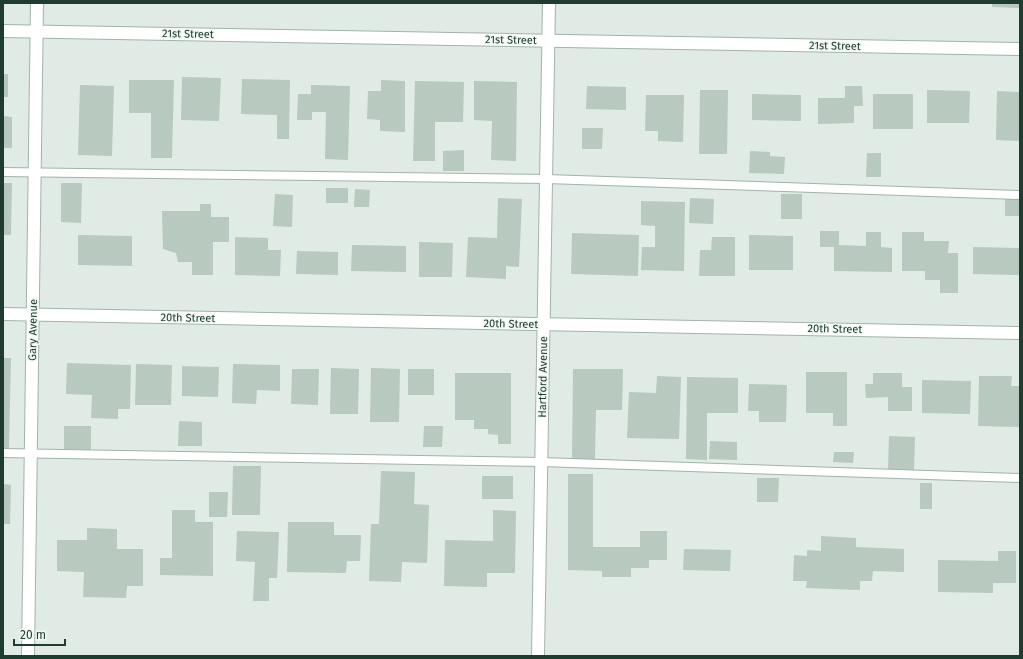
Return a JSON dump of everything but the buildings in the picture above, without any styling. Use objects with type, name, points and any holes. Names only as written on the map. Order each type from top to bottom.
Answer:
[{"type":"street","name":"Gary Avenue","points":[[28,656],[37,3]]},
{"type":"street","name":"Hartford Avenue","points":[[538,656],[550,3]]},
{"type":"street","name":"21st Street","points":[[3,31],[1020,49]]},
{"type":"street","name":"20th Street","points":[[3,314],[1020,333]]},
{"type":"lane","points":[[3,172],[546,179],[1020,195]]},
{"type":"lane","points":[[3,453],[542,462],[1020,478]]}]
